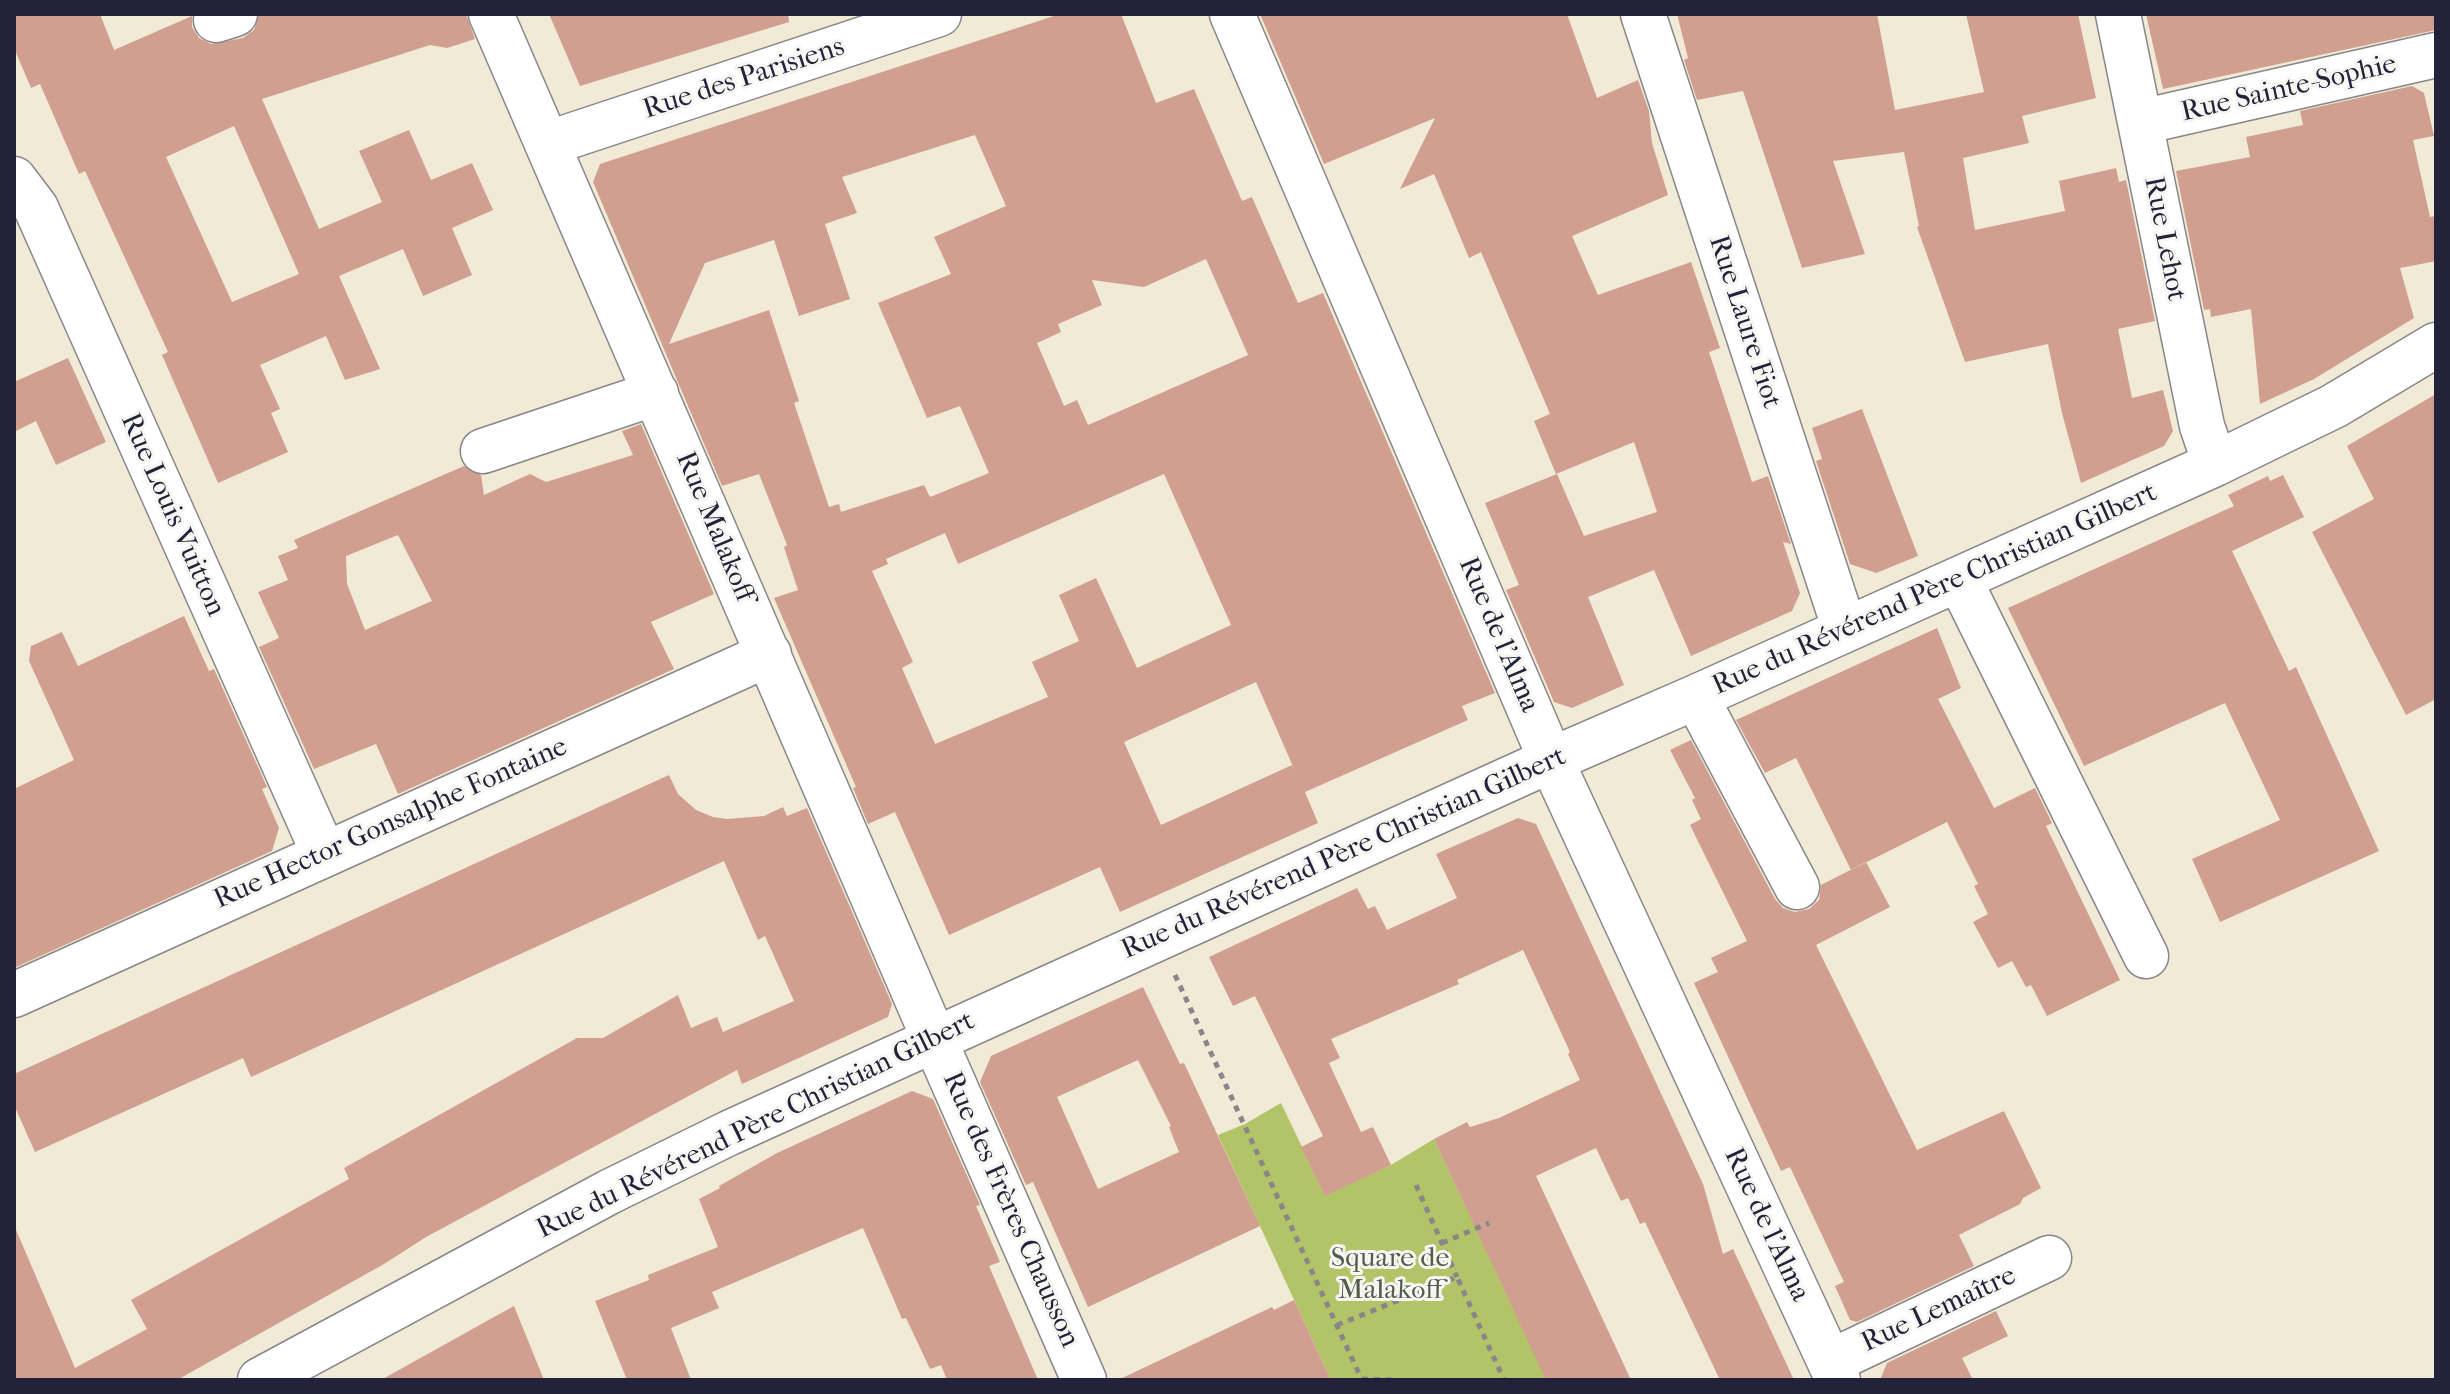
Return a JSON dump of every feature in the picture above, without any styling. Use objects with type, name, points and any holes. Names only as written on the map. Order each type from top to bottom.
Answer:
[{"type":"street","name":"Rue Malakoff","points":[[491,14],[935,1041]]},
{"type":"street","name":"Rue des Parisiens","points":[[549,143],[939,14]]},
{"type":"street","name":"Rue de l'Alma","points":[[1232,14],[1551,760],[1834,1371]]},
{"type":"street","name":"Rue Laure Fiot","points":[[1643,14],[1845,630]]},
{"type":"street","name":"Rue Lehot","points":[[2118,14],[2202,426],[2215,464]]},
{"type":"street","name":"Rue Sainte-Sophie","points":[[2141,122],[2436,55]]},
{"type":"street","name":"Rue Louis Vuitton","points":[[14,179],[36,208],[324,854]]},
{"type":"street","name":"Rue du Révérend Père Christian Gilbert","points":[[260,1380],[609,1192],[729,1133],[1551,760],[2215,464],[2334,406],[2436,345]]},
{"type":"street","points":[[483,451],[656,393]]},
{"type":"street","points":[[1959,579],[2146,956]]},
{"type":"street","name":"Rue Hector Gonsalphe Fontaine","points":[[14,995],[769,654]]},
{"type":"street","points":[[1696,697],[1797,887]]},
{"type":"street","name":"Rue des Frères Chausson","points":[[935,1041],[1084,1380]]},
{"type":"street","name":"Rue Lemaître","points":[[1834,1371],[2049,1258]]},
{"type":"path","points":[[1157,938],[1362,1379],[1394,1380]]},
{"type":"path","points":[[1416,1185],[1504,1380]]},
{"type":"path","points":[[1442,1243],[1489,1223]]},
{"type":"path","points":[[1337,1325],[1457,1277]]},
{"type":"green space","name":"Square de Malakoff","points":[[1281,1103],[1325,1195],[1391,1165],[1434,1139],[1547,1380],[1331,1380],[1218,1135],[1245,1124]]},
{"type":"building","points":[[14,14],[100,14],[114,50],[192,16],[192,27],[199,38],[211,44],[243,38],[254,30],[259,14],[466,14],[475,39],[447,48],[430,45],[262,99],[319,229],[382,202],[359,151],[409,130],[431,180],[472,163],[493,210],[452,228],[472,275],[423,296],[403,249],[339,276],[380,369],[345,380],[326,336],[260,365],[280,409],[271,413],[288,452],[218,483],[162,355],[168,352],[85,171],[79,174],[40,84],[31,88],[14,48]],"holes":[[[234,126],[299,274],[232,302],[166,157]]]},
{"type":"building","points":[[549,14],[788,14],[789,22],[580,86]]},
{"type":"building","points":[[1060,14],[1121,14],[1156,103],[1194,89],[1242,201],[1252,197],[1298,303],[1323,293],[1495,693],[1462,706],[1468,720],[1305,792],[1318,823],[1120,912],[1100,867],[949,935],[895,812],[868,824],[853,788],[856,787],[774,598],[798,590],[784,547],[787,545],[759,474],[722,486],[593,182],[600,164]],"holes":[[[975,135],[1006,206],[934,237],[951,274],[878,303],[927,418],[960,406],[989,473],[930,497],[924,485],[841,512],[839,504],[829,507],[794,403],[799,401],[769,310],[669,344],[705,263],[774,240],[799,316],[850,299],[825,224],[857,213],[842,177]],[[1206,259],[1248,355],[1088,425],[1077,400],[1064,406],[1037,343],[1061,332],[1058,324],[1102,305],[1092,280],[1144,287]],[[1164,474],[1231,625],[1137,668],[1096,578],[1059,595],[1079,641],[1032,662],[1048,697],[935,744],[902,668],[913,662],[872,571],[888,564],[886,559],[945,533],[958,564]],[[1256,682],[1295,771],[1292,765],[1161,825],[1124,742]]]},
{"type":"building","points":[[1260,14],[1567,14],[1597,98],[1638,80],[1649,111],[1652,143],[1668,195],[1572,236],[1598,295],[1691,262],[1720,348],[1709,352],[1752,482],[1768,476],[1791,544],[1783,542],[1800,593],[1792,611],[1691,656],[1654,570],[1588,597],[1624,685],[1572,708],[1554,702],[1506,590],[1519,585],[1485,503],[1557,474],[1584,536],[1657,512],[1634,442],[1556,474],[1534,421],[1550,414],[1481,252],[1469,258],[1434,174],[1400,189],[1435,118],[1324,164]]},
{"type":"building","points":[[1677,14],[1877,14],[1895,110],[1984,92],[1966,14],[2078,14],[2096,98],[2022,116],[2029,143],[1963,158],[1975,230],[2065,211],[2059,181],[2116,168],[2119,182],[2126,180],[2155,321],[2118,329],[2132,398],[2163,390],[2173,431],[2164,446],[2081,483],[2048,344],[1965,362],[1917,227],[1904,152],[1833,161],[1865,254],[1802,268],[1743,91],[1697,100],[1684,60],[1688,58]]},
{"type":"building","points":[[2146,14],[2436,14],[2436,30],[2163,89]]},
{"type":"building","points":[[2412,86],[2424,93],[2434,136],[2413,140],[2430,217],[2436,216],[2436,261],[2400,268],[2414,318],[2314,379],[2260,404],[2251,309],[2211,317],[2210,309],[2204,310],[2176,171],[2250,157],[2246,137],[2303,125],[2300,111]]},
{"type":"building","points":[[68,358],[106,442],[56,465],[36,421],[14,432],[14,382]]},
{"type":"building","points":[[2436,394],[2436,699],[2406,715],[2312,532],[2374,499],[2347,446]]},
{"type":"building","points":[[1862,409],[1918,556],[1876,573],[1850,564],[1816,461],[1822,459],[1812,428]]},
{"type":"building","points":[[641,424],[714,594],[651,622],[674,669],[398,794],[376,744],[314,769],[259,647],[279,638],[258,592],[288,580],[278,556],[298,548],[294,540],[464,466],[481,475],[484,495],[530,474],[546,482],[633,455],[622,431]],"holes":[[[398,535],[432,601],[365,630],[347,584],[346,556]]]},
{"type":"building","points":[[2283,475],[2304,517],[2232,551],[2289,671],[2296,667],[2379,851],[2220,922],[2192,859],[2280,820],[2225,703],[2084,766],[2008,608],[2234,506],[2228,495],[2268,476],[2270,481]]},
{"type":"building","points":[[184,616],[209,671],[214,669],[267,787],[262,789],[279,828],[272,851],[14,968],[14,789],[74,760],[29,661],[31,646],[62,632],[78,666]]},
{"type":"building","points":[[1937,628],[1961,688],[1938,699],[1994,808],[2035,788],[2052,823],[2046,826],[2120,980],[2047,1016],[2031,985],[2026,987],[2012,961],[1998,968],[1973,922],[1988,914],[1974,886],[1978,884],[1947,822],[1851,870],[1796,758],[1765,773],[1736,720]]},
{"type":"building","points":[[1691,740],[1775,899],[1783,908],[1795,912],[1809,909],[1819,900],[1821,885],[1866,862],[1890,907],[1816,945],[1917,1150],[2004,1111],[2041,1188],[2023,1198],[2020,1204],[1959,1235],[1974,1266],[1857,1322],[1850,1320],[1835,1286],[1844,1282],[1790,1167],[1781,1171],[1694,983],[1718,972],[1711,958],[1747,941],[1690,825],[1701,819],[1692,800],[1695,798],[1670,750]]},
{"type":"building","points":[[669,775],[678,794],[696,810],[713,817],[764,816],[783,807],[787,816],[807,808],[892,1004],[888,1017],[742,1084],[737,1070],[426,1237],[384,1264],[177,1380],[14,1380],[14,1225],[75,1368],[147,1329],[131,1300],[349,1179],[344,1168],[577,1038],[603,1038],[678,995],[691,1028],[717,1017],[723,1032],[794,1001],[765,936],[758,940],[724,861],[251,1077],[243,1058],[35,1152],[14,1105],[14,1074]]},
{"type":"building","points":[[1518,818],[1536,824],[1703,1184],[1723,1254],[1733,1249],[1794,1380],[1720,1380],[1645,1222],[1640,1224],[1628,1198],[1621,1201],[1596,1148],[1536,1176],[1631,1380],[1546,1380],[1434,1139],[1467,1122],[1470,1127],[1499,1118],[1580,1080],[1523,950],[1457,980],[1459,984],[1331,1039],[1340,1058],[1329,1063],[1361,1132],[1373,1127],[1391,1165],[1325,1196],[1301,1147],[1323,1136],[1255,996],[1233,1006],[1209,957],[1357,888],[1368,909],[1375,906],[1387,930],[1457,898],[1436,854]]},
{"type":"building","points":[[1143,987],[1180,1064],[1184,1063],[1260,1226],[1088,1307],[1033,1182],[1026,1185],[980,1082],[991,1056]],"holes":[[[1138,1060],[1171,1126],[1179,1152],[1098,1189],[1057,1097]]]},
{"type":"building","points":[[912,1091],[933,1099],[980,1205],[976,1206],[1000,1262],[989,1266],[1038,1380],[947,1380],[941,1365],[930,1369],[906,1318],[902,1319],[863,1228],[712,1292],[719,1308],[671,1328],[691,1380],[627,1380],[595,1301],[649,1280],[648,1275],[718,1247],[699,1199],[777,1153]]},
{"type":"building","points":[[1294,1300],[1331,1380],[1118,1380],[1272,1307],[1274,1310]]},
{"type":"building","points":[[514,1306],[544,1380],[381,1380],[494,1317]]},
{"type":"building","points":[[1996,1311],[2008,1336],[1962,1358],[1973,1380],[1880,1380],[1887,1363]]}]
